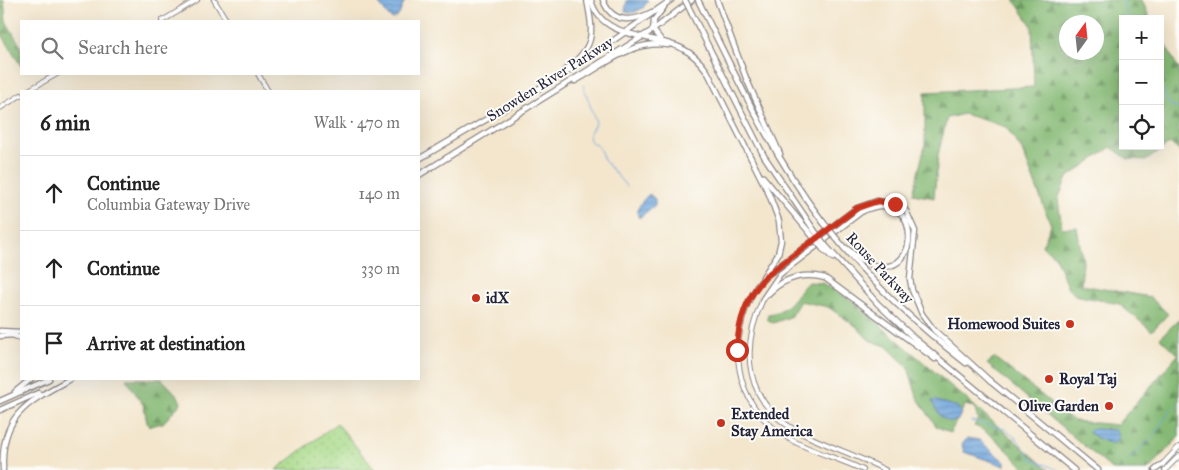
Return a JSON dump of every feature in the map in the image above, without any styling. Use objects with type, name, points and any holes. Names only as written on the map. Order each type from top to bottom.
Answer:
[{"type":"main road","points":[[546,85],[575,63],[590,45],[592,27],[587,0]]},
{"type":"main road","points":[[591,0],[595,11],[604,22],[628,32],[681,48],[695,57],[707,71],[774,204],[782,235],[778,254],[757,286]]},
{"type":"main road","points":[[603,0],[613,14],[629,20],[642,17],[668,2]]},
{"type":"main road","name":"Rouse Parkway","points":[[685,0],[764,156],[812,231],[825,247],[896,322],[970,386],[1074,470]]},
{"type":"main road","name":"Snowden River Parkway","points":[[420,174],[550,96],[652,30],[692,0]]},
{"type":"main road","name":"Rouse Parkway","points":[[698,0],[743,93],[788,172],[823,222],[857,265],[903,312],[1098,470]]},
{"type":"main road","points":[[717,0],[746,78],[788,172]]},
{"type":"main road","points":[[662,41],[652,30],[654,20],[668,2]]},
{"type":"main road","name":"Snowden River Parkway","points":[[420,159],[546,85],[628,32],[668,2]]},
{"type":"main road","points":[[550,96],[630,48],[651,44],[681,48]]},
{"type":"main road","points":[[751,160],[778,196],[812,231]]},
{"type":"main road","points":[[757,286],[766,276],[857,208],[878,201],[895,204],[906,211],[915,231],[910,279],[912,290],[922,314],[934,330],[991,382]]},
{"type":"main road","points":[[763,299],[780,274],[854,216],[867,209],[883,207],[897,212],[908,224],[910,236],[909,245],[901,258],[893,264],[882,266],[863,262],[836,238]]},
{"type":"main road","points":[[763,299],[778,285],[790,279],[804,275],[824,278],[970,386]]},
{"type":"main road","points":[[0,331],[20,332]]},
{"type":"main road","points":[[0,336],[12,335],[20,338]]},
{"type":"main road","points":[[0,401],[30,380]]},
{"type":"main road","points":[[0,401],[47,380]]},
{"type":"main road","points":[[0,410],[67,380]]},
{"type":"main road","points":[[3,470],[3,442],[12,419],[29,402],[67,380]]},
{"type":"main road","points":[[1156,470],[1163,464]]},
{"type":"street","points":[[164,20],[197,0]]},
{"type":"street","points":[[214,0],[225,20]]},
{"type":"street","points":[[29,90],[55,75]]},
{"type":"street","points":[[259,75],[267,90]]},
{"type":"street","points":[[0,108],[20,96]]},
{"type":"street","points":[[757,286],[742,317],[737,344],[742,380],[751,400],[764,418],[786,437],[863,470]]},
{"type":"street","points":[[763,299],[751,328],[748,350],[752,379],[765,403],[777,417],[799,432],[885,470]]},
{"type":"street","points":[[1163,464],[1179,448]]},
{"type":"street","points":[[1166,469],[1179,457]]},
{"type":"green space","points":[[0,0],[4,0],[6,21],[20,45],[20,64],[0,31]]},
{"type":"green space","points":[[1014,0],[1142,0],[1148,15],[1119,15],[1119,150],[1161,150],[1147,160],[1128,159],[1111,147],[1067,178],[1058,199],[1062,228],[1077,227],[1083,262],[1081,285],[1150,297],[1168,314],[1152,331],[1119,304],[1075,295],[1068,288],[1055,256],[1042,246],[1051,225],[1022,150],[1006,127],[964,114],[947,118],[938,155],[934,198],[913,194],[925,145],[925,92],[1034,87],[1032,26]]},
{"type":"green space","points":[[1164,43],[1179,69],[1179,151],[1170,143],[1164,147]]},
{"type":"green space","points":[[808,282],[822,283],[852,301],[1049,470],[1026,470],[994,438],[974,426],[978,419],[974,407],[965,405],[950,433],[936,426],[917,397],[908,367],[886,346],[869,340],[856,326],[828,307],[800,301],[790,317],[773,323],[767,319],[768,314],[781,310],[791,302]]},
{"type":"green space","points":[[1179,319],[1179,437],[1148,470],[1113,470],[987,364],[995,358],[1074,421],[1117,425],[1178,355],[1160,338]]},
{"type":"green space","points":[[127,380],[163,380],[178,396],[181,403],[163,423],[150,426],[147,423],[144,406]]},
{"type":"green space","points":[[337,423],[375,470],[276,470]]},
{"type":"water","points":[[376,0],[405,0],[399,15],[394,19],[390,18]]},
{"type":"water","points":[[627,0],[648,0],[643,8],[633,13],[625,11]]},
{"type":"water","points":[[649,194],[655,199],[655,205],[639,218],[638,208]]},
{"type":"water","points":[[933,400],[958,407],[961,413],[958,420],[951,422],[941,417],[932,402]]},
{"type":"water","points":[[1094,429],[1115,430],[1118,434],[1118,441],[1112,444],[1088,432]]},
{"type":"water","points":[[967,438],[979,440],[1005,462],[1005,466],[964,452],[962,445]]},
{"type":"waterway","points":[[1123,0],[1127,15]]},
{"type":"waterway","points":[[583,85],[596,122],[589,134],[590,141],[599,147],[604,160],[626,186]]},
{"type":"waterway","points":[[1164,93],[1169,104],[1179,109]]},
{"type":"waterway","points":[[1129,460],[1155,434],[1170,410],[1179,405]]},
{"type":"waterway","points":[[971,421],[1005,429],[1018,440],[1032,459],[1058,470]]},
{"type":"place","name":"idX","points":[[476,298]]},
{"type":"place","name":"Homewood Suites","points":[[1070,324]]},
{"type":"place","name":"Royal Taj","points":[[1049,379]]},
{"type":"place","name":"Olive Garden","points":[[1109,406]]},
{"type":"place","name":"Extended Stay America","points":[[721,423]]},
{"type":"route","points":[[737,350],[738,334],[745,309],[757,286],[766,276],[857,208],[878,201],[895,204]]}]
